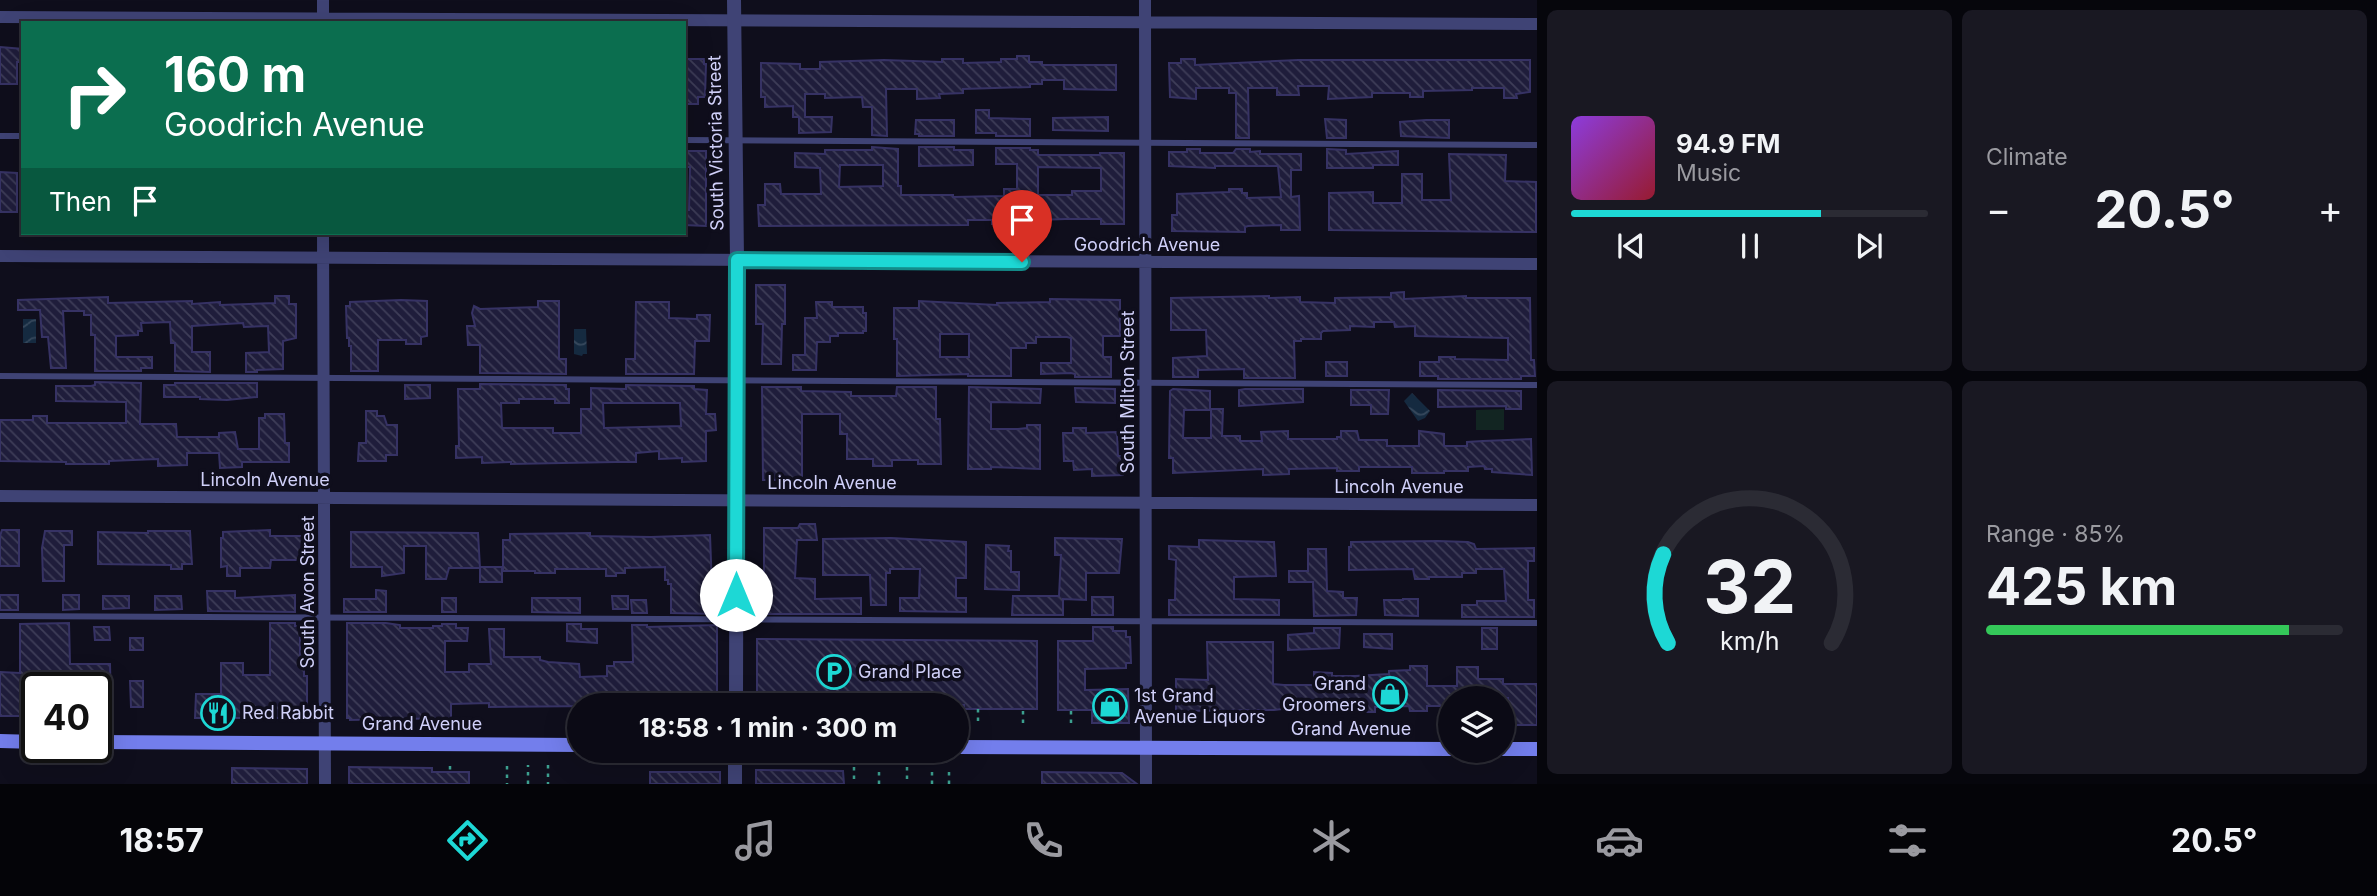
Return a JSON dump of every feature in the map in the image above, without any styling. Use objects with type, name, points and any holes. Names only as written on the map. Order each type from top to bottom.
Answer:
[{"type":"main road","points":[[0,741],[21,742]]},
{"type":"main road","name":"Grand Avenue","points":[[112,742],[567,744]]},
{"type":"main road","name":"Grand Avenue","points":[[969,747],[1438,749]]},
{"type":"main road","points":[[1515,749],[1537,749]]},
{"type":"street","points":[[323,0],[323,21]]},
{"type":"street","name":"South Victoria Street","points":[[734,0],[737,260],[736,693]]},
{"type":"street","name":"South Milton Street","points":[[1144,0],[1146,784]]},
{"type":"street","points":[[0,17],[323,21],[1145,20],[1537,24]]},
{"type":"street","name":"South Avon Street","points":[[323,235],[325,784]]},
{"type":"street","name":"Goodrich Avenue","points":[[0,256],[1537,264]]},
{"type":"street","name":"Lincoln Avenue","points":[[0,496],[1537,505]]},
{"type":"street","points":[[735,763],[736,784]]},
{"type":"lane","points":[[0,136],[21,136]]},
{"type":"lane","points":[[686,140],[1537,145]]},
{"type":"lane","points":[[0,376],[1537,385]]},
{"type":"lane","points":[[0,616],[1537,623]]},
{"type":"path","points":[[978,709],[978,723]]},
{"type":"path","points":[[1023,709],[1023,723]]},
{"type":"path","points":[[1071,710],[1071,723]]},
{"type":"path","points":[[528,765],[528,784]]},
{"type":"path","points":[[548,765],[548,784]]},
{"type":"path","points":[[450,766],[450,772]]},
{"type":"path","points":[[508,766],[508,784]]},
{"type":"path","points":[[854,767],[854,784]]},
{"type":"path","points":[[879,767],[879,784]]},
{"type":"path","points":[[907,767],[907,784]]},
{"type":"path","points":[[932,767],[932,784]]},
{"type":"path","points":[[949,767],[949,784]]},
{"type":"green space","points":[[1504,409],[1504,430],[1476,430],[1476,410]]},
{"type":"water","points":[[23,319],[36,319],[36,343],[23,343]]},
{"type":"water","points":[[574,329],[586,329],[587,354],[574,354]]},
{"type":"water","points":[[1412,393],[1430,411],[1425,418],[1418,421],[1404,401]]},
{"type":"building","points":[[0,47],[21,49],[21,62],[17,62],[17,84],[0,84]]},
{"type":"building","points":[[1017,56],[1029,56],[1029,62],[1042,62],[1042,65],[1116,65],[1116,90],[1064,89],[1064,80],[1042,80],[1042,84],[1030,84],[1030,87],[963,89],[963,93],[939,94],[940,98],[917,99],[917,89],[886,89],[887,136],[872,135],[872,107],[863,107],[862,97],[825,98],[825,94],[805,94],[805,117],[832,117],[831,132],[799,133],[799,117],[793,117],[793,106],[765,107],[765,97],[761,97],[761,63],[800,64],[800,69],[820,69],[820,62],[942,62],[942,59],[963,59],[963,63],[1001,62],[1001,59],[1017,59]]},
{"type":"building","points":[[686,59],[704,59],[706,64],[705,97],[698,97],[698,104],[686,104]]},
{"type":"building","points":[[1181,59],[1195,59],[1195,65],[1298,60],[1530,60],[1530,92],[1516,94],[1517,98],[1504,98],[1504,88],[1472,88],[1423,91],[1423,97],[1410,97],[1410,93],[1372,93],[1372,97],[1328,99],[1329,86],[1298,86],[1299,95],[1277,95],[1277,88],[1248,88],[1249,138],[1236,138],[1236,93],[1229,93],[1229,88],[1196,88],[1196,99],[1170,97],[1169,63],[1181,63]]},
{"type":"building","points":[[976,110],[989,110],[989,118],[1030,119],[1030,136],[976,133]]},
{"type":"building","points":[[1108,117],[1108,131],[1053,130],[1053,118]]},
{"type":"building","points":[[1325,119],[1346,120],[1346,138],[1327,138]]},
{"type":"building","points":[[916,120],[954,120],[954,136],[919,136],[915,134]]},
{"type":"building","points":[[1449,120],[1449,138],[1401,136],[1400,122]]},
{"type":"building","points":[[872,147],[898,149],[898,186],[901,186],[901,195],[953,197],[1004,196],[1004,189],[1017,189],[1017,164],[996,164],[996,148],[1030,148],[1038,150],[1038,155],[1124,153],[1124,224],[1101,224],[1101,219],[1065,219],[1038,220],[1038,225],[992,224],[992,220],[968,220],[968,225],[759,226],[758,205],[765,205],[765,184],[780,184],[781,194],[821,194],[820,168],[795,167],[795,153],[825,154],[825,150],[872,150]],"holes":[[[840,165],[883,165],[883,186],[839,187]],[[1038,167],[1101,168],[1101,191],[1072,191],[1072,195],[1038,195]]]},
{"type":"building","points":[[919,147],[973,150],[973,165],[919,166]]},
{"type":"building","points":[[1187,149],[1200,149],[1200,153],[1233,153],[1236,149],[1250,149],[1250,152],[1260,151],[1260,154],[1301,154],[1301,170],[1291,170],[1291,197],[1299,196],[1300,230],[1281,230],[1281,225],[1248,226],[1245,227],[1245,232],[1172,231],[1172,215],[1177,215],[1177,194],[1242,189],[1242,193],[1247,193],[1247,198],[1281,197],[1278,166],[1169,166],[1169,152],[1187,152]]},
{"type":"building","points":[[1327,149],[1346,150],[1346,154],[1398,151],[1398,165],[1327,168]]},
{"type":"building","points":[[686,151],[706,151],[706,226],[686,225],[690,167],[686,167]]},
{"type":"building","points":[[1449,154],[1506,155],[1505,181],[1536,182],[1536,232],[1329,230],[1329,193],[1373,192],[1373,203],[1402,203],[1402,174],[1422,174],[1422,200],[1451,200]]},
{"type":"building","points":[[0,172],[17,173],[17,212],[0,212]]},
{"type":"building","points":[[756,285],[785,285],[781,364],[762,364],[763,324],[756,324]]},
{"type":"building","points":[[1404,292],[1404,299],[1466,296],[1530,298],[1531,360],[1534,360],[1535,376],[1521,376],[1521,379],[1438,379],[1438,376],[1420,376],[1420,362],[1439,362],[1439,357],[1508,360],[1508,338],[1415,336],[1415,326],[1395,327],[1394,322],[1374,322],[1374,327],[1350,326],[1350,330],[1323,331],[1321,339],[1294,341],[1295,378],[1244,378],[1244,369],[1198,370],[1198,377],[1173,377],[1173,358],[1207,356],[1206,330],[1171,330],[1171,298],[1269,296],[1300,297],[1300,302],[1335,303],[1335,298],[1391,297],[1391,293]]},
{"type":"building","points":[[275,296],[289,296],[289,304],[296,304],[296,338],[283,341],[283,369],[257,372],[246,372],[246,353],[269,352],[268,326],[244,327],[243,323],[192,326],[192,352],[210,352],[210,372],[175,371],[175,343],[171,343],[170,322],[141,323],[142,331],[138,331],[138,335],[116,336],[116,357],[152,357],[152,368],[141,368],[141,371],[95,371],[95,335],[91,335],[91,315],[84,315],[84,311],[63,311],[66,368],[51,368],[48,337],[42,337],[40,310],[18,310],[18,300],[108,297],[108,303],[192,301],[192,304],[220,302],[220,305],[275,303]]},
{"type":"building","points":[[1050,299],[1120,300],[1120,336],[1103,336],[1103,357],[1111,357],[1111,377],[1075,377],[1075,374],[1071,373],[1041,374],[1041,363],[1071,363],[1071,338],[1067,337],[1036,337],[1036,343],[1026,343],[1026,348],[1011,348],[1011,376],[897,376],[894,308],[919,308],[919,301],[997,305],[1050,302]],"holes":[[[940,334],[969,334],[969,357],[940,357]]]},
{"type":"building","points":[[427,301],[427,336],[421,337],[421,344],[406,344],[406,340],[378,340],[378,371],[351,371],[346,306],[350,306],[350,302]]},
{"type":"building","points":[[538,301],[559,301],[559,359],[566,359],[566,374],[480,373],[480,345],[468,345],[467,326],[475,326],[472,313],[474,306],[480,309],[538,307]]},
{"type":"building","points":[[636,302],[669,302],[669,318],[697,319],[697,315],[710,315],[709,341],[695,341],[694,374],[626,374],[626,359],[635,359]]},
{"type":"building","points":[[816,302],[832,302],[832,307],[863,307],[863,313],[866,313],[866,331],[838,333],[838,336],[830,336],[830,342],[817,342],[816,370],[793,370],[793,355],[805,355],[805,318],[817,318]]},
{"type":"building","points":[[1326,362],[1347,362],[1347,376],[1326,376]]},
{"type":"building","points":[[95,382],[141,383],[140,424],[176,424],[177,437],[219,437],[219,433],[235,432],[238,449],[259,449],[259,418],[265,418],[265,414],[284,414],[289,462],[242,462],[242,467],[220,468],[219,453],[187,453],[187,465],[158,466],[158,459],[109,461],[109,464],[0,461],[0,420],[33,420],[33,416],[47,416],[47,423],[126,423],[126,402],[56,401],[56,386],[91,386],[95,385]]},
{"type":"building","points":[[257,383],[257,397],[227,400],[164,397],[164,385]]},
{"type":"building","points":[[480,384],[566,385],[566,389],[569,389],[569,403],[555,403],[555,399],[519,399],[519,403],[501,403],[502,428],[553,428],[553,433],[581,433],[581,409],[591,409],[591,388],[626,389],[626,385],[694,386],[694,389],[707,390],[706,414],[715,414],[716,430],[706,431],[706,461],[659,459],[659,451],[636,453],[636,462],[511,464],[482,463],[482,457],[456,458],[456,446],[459,446],[458,389],[480,389]],"holes":[[[603,403],[680,403],[681,426],[604,428]]]},
{"type":"building","points":[[405,385],[430,385],[430,398],[405,399]]},
{"type":"building","points":[[762,387],[801,387],[801,391],[851,392],[851,396],[896,396],[897,387],[936,387],[941,464],[918,464],[918,460],[892,460],[892,466],[873,466],[873,459],[847,459],[847,434],[840,434],[840,414],[802,414],[802,480],[763,480]]},
{"type":"building","points":[[969,387],[1041,389],[1040,403],[991,402],[991,429],[1018,429],[1027,428],[1027,425],[1040,425],[1040,469],[968,469]]},
{"type":"building","points":[[1075,388],[1115,389],[1115,403],[1076,402]]},
{"type":"building","points":[[1303,389],[1303,402],[1239,406],[1239,390]]},
{"type":"building","points":[[1351,390],[1389,390],[1388,414],[1371,414],[1371,405],[1351,405]]},
{"type":"building","points":[[1438,390],[1521,391],[1521,409],[1506,409],[1506,406],[1438,407]]},
{"type":"building","points":[[1170,391],[1210,391],[1210,410],[1184,410],[1183,438],[1211,438],[1211,409],[1223,409],[1222,436],[1240,436],[1240,441],[1262,441],[1261,432],[1288,431],[1288,439],[1337,439],[1341,437],[1341,431],[1357,431],[1359,440],[1387,440],[1387,446],[1419,446],[1419,431],[1444,434],[1444,446],[1467,446],[1467,442],[1531,439],[1532,475],[1492,472],[1492,469],[1485,469],[1484,466],[1468,467],[1468,471],[1444,473],[1412,473],[1412,467],[1359,467],[1359,471],[1337,471],[1337,468],[1289,469],[1289,474],[1263,475],[1263,469],[1173,473],[1173,458],[1169,458]]},
{"type":"building","points":[[366,411],[377,411],[377,416],[384,416],[387,425],[397,425],[397,455],[386,455],[386,461],[358,461],[359,443],[366,443]]},
{"type":"building","points":[[1073,428],[1086,428],[1086,433],[1117,432],[1118,456],[1122,456],[1123,475],[1092,476],[1092,469],[1074,470],[1073,461],[1064,461],[1063,433],[1073,433]]},
{"type":"building","points":[[800,524],[815,524],[817,540],[797,540],[795,578],[815,579],[815,599],[861,598],[861,614],[764,614],[764,528],[798,528]]},
{"type":"building","points":[[2,530],[19,530],[19,566],[0,566]]},
{"type":"building","points":[[270,530],[270,536],[302,536],[302,560],[271,560],[270,568],[240,568],[240,576],[227,576],[227,566],[221,567],[223,532]]},
{"type":"building","points":[[45,531],[72,531],[72,545],[64,545],[64,581],[43,581],[42,548]]},
{"type":"building","points":[[190,531],[192,564],[182,564],[182,569],[171,569],[171,565],[98,564],[98,532]]},
{"type":"building","points":[[351,532],[478,533],[480,568],[449,568],[446,579],[426,579],[426,546],[404,546],[404,573],[382,576],[382,567],[351,567]]},
{"type":"building","points":[[590,533],[590,536],[710,535],[712,588],[717,588],[717,614],[671,613],[671,584],[665,580],[665,567],[625,568],[625,573],[616,573],[616,576],[606,576],[606,569],[555,569],[555,573],[503,571],[503,540],[510,540],[510,534]]},
{"type":"building","points":[[891,538],[966,542],[966,578],[956,578],[956,598],[966,598],[966,612],[900,611],[900,598],[919,598],[920,569],[890,569],[890,573],[886,573],[886,605],[871,605],[870,575],[823,575],[823,539]]},
{"type":"building","points":[[1055,538],[1122,539],[1119,573],[1086,573],[1086,600],[1063,599],[1063,615],[1012,615],[1013,596],[1059,596],[1061,555],[1055,555]]},
{"type":"building","points":[[1199,540],[1274,542],[1276,576],[1234,577],[1234,599],[1279,600],[1279,615],[1169,615],[1169,600],[1175,600],[1176,560],[1169,559],[1169,546],[1199,547]]},
{"type":"building","points":[[1351,542],[1468,542],[1474,544],[1476,549],[1534,548],[1534,561],[1528,561],[1528,600],[1534,600],[1534,617],[1462,617],[1462,605],[1477,605],[1477,601],[1506,601],[1504,569],[1476,569],[1476,573],[1462,573],[1462,577],[1429,579],[1415,579],[1413,569],[1349,570]]},
{"type":"building","points":[[986,545],[1009,546],[1011,572],[1019,572],[1019,590],[985,589]]},
{"type":"building","points":[[1308,549],[1326,549],[1327,591],[1343,592],[1343,598],[1357,598],[1356,615],[1314,616],[1313,582],[1289,582],[1289,571],[1308,571]]},
{"type":"building","points":[[480,567],[502,567],[502,582],[480,582]]},
{"type":"building","points":[[376,590],[386,591],[386,612],[344,612],[344,599],[376,599]]},
{"type":"building","points":[[207,591],[235,591],[235,598],[295,595],[295,612],[208,611]]},
{"type":"building","points":[[0,595],[18,595],[18,610],[0,610]]},
{"type":"building","points":[[63,595],[79,595],[79,609],[63,610]]},
{"type":"building","points":[[103,596],[129,596],[129,608],[103,609]]},
{"type":"building","points":[[155,596],[181,596],[182,609],[155,610]]},
{"type":"building","points":[[612,596],[628,596],[628,609],[613,609]]},
{"type":"building","points":[[1092,597],[1113,597],[1113,615],[1092,615]]},
{"type":"building","points":[[442,598],[456,598],[456,612],[442,612]]},
{"type":"building","points":[[532,598],[580,598],[580,613],[532,612]]},
{"type":"building","points":[[1418,599],[1418,616],[1385,615],[1384,600]]},
{"type":"building","points":[[631,600],[646,600],[647,613],[632,613]]},
{"type":"building","points":[[69,623],[70,664],[110,664],[110,672],[21,672],[21,716],[0,716],[0,672],[20,673],[20,624]]},
{"type":"building","points":[[270,623],[295,623],[295,626],[300,626],[300,655],[304,655],[304,676],[307,676],[307,718],[195,718],[196,694],[221,694],[221,663],[243,663],[243,675],[270,675]]},
{"type":"building","points":[[347,623],[386,623],[400,625],[400,628],[433,628],[442,624],[456,624],[456,628],[468,628],[467,641],[445,641],[445,672],[469,672],[469,664],[491,664],[489,629],[504,629],[504,657],[540,657],[540,660],[548,662],[579,664],[580,677],[607,676],[607,666],[614,666],[614,662],[633,662],[632,625],[717,625],[717,693],[567,693],[567,706],[489,707],[489,703],[451,704],[451,718],[347,718]]},
{"type":"building","points":[[567,624],[581,624],[581,629],[597,629],[597,643],[567,641]]},
{"type":"building","points":[[94,627],[109,627],[110,640],[95,640]]},
{"type":"building","points":[[1093,627],[1113,627],[1113,631],[1126,631],[1126,637],[1130,637],[1131,663],[1126,663],[1126,668],[1085,669],[1085,690],[1128,689],[1129,723],[1092,723],[1092,710],[1058,710],[1058,641],[1093,641]]},
{"type":"building","points":[[1314,628],[1340,628],[1339,648],[1288,650],[1288,635],[1314,633]]},
{"type":"building","points":[[1482,628],[1497,628],[1497,649],[1482,649]]},
{"type":"building","points":[[1364,634],[1392,634],[1392,649],[1364,647]]},
{"type":"building","points":[[130,638],[143,638],[143,650],[130,650]]},
{"type":"building","points":[[757,639],[1037,641],[1037,709],[969,709],[969,693],[757,693]]},
{"type":"building","points":[[1207,642],[1273,642],[1273,684],[1314,685],[1314,672],[1332,673],[1332,676],[1355,676],[1389,674],[1389,671],[1410,670],[1410,666],[1427,666],[1427,686],[1438,686],[1438,706],[1427,706],[1427,711],[1410,711],[1409,706],[1375,707],[1375,712],[1355,712],[1355,708],[1299,707],[1274,710],[1176,711],[1176,679],[1208,680]]},
{"type":"building","points":[[1457,667],[1478,667],[1478,679],[1503,679],[1503,684],[1537,684],[1537,725],[1515,725],[1515,686],[1457,686]]},
{"type":"building","points":[[130,681],[143,681],[143,707],[131,707]]},
{"type":"building","points":[[349,767],[432,768],[432,772],[469,772],[469,784],[349,784]]},
{"type":"building","points":[[232,768],[307,769],[307,784],[232,784]]},
{"type":"building","points":[[756,770],[843,771],[844,784],[756,784]]},
{"type":"building","points":[[650,772],[720,772],[720,784],[650,784]]},
{"type":"building","points":[[1042,772],[1122,773],[1137,784],[1042,784]]},
{"type":"place","name":"Grand Place","points":[[834,672]]},
{"type":"place","name":"Grand Groomers","points":[[1390,694]]},
{"type":"place","name":"1st Grand Avenue Liquors","points":[[1110,706]]},
{"type":"place","name":"Red Rabbit","points":[[218,713]]},
{"type":"route","points":[[736,595],[737,260],[1022,262]]}]
